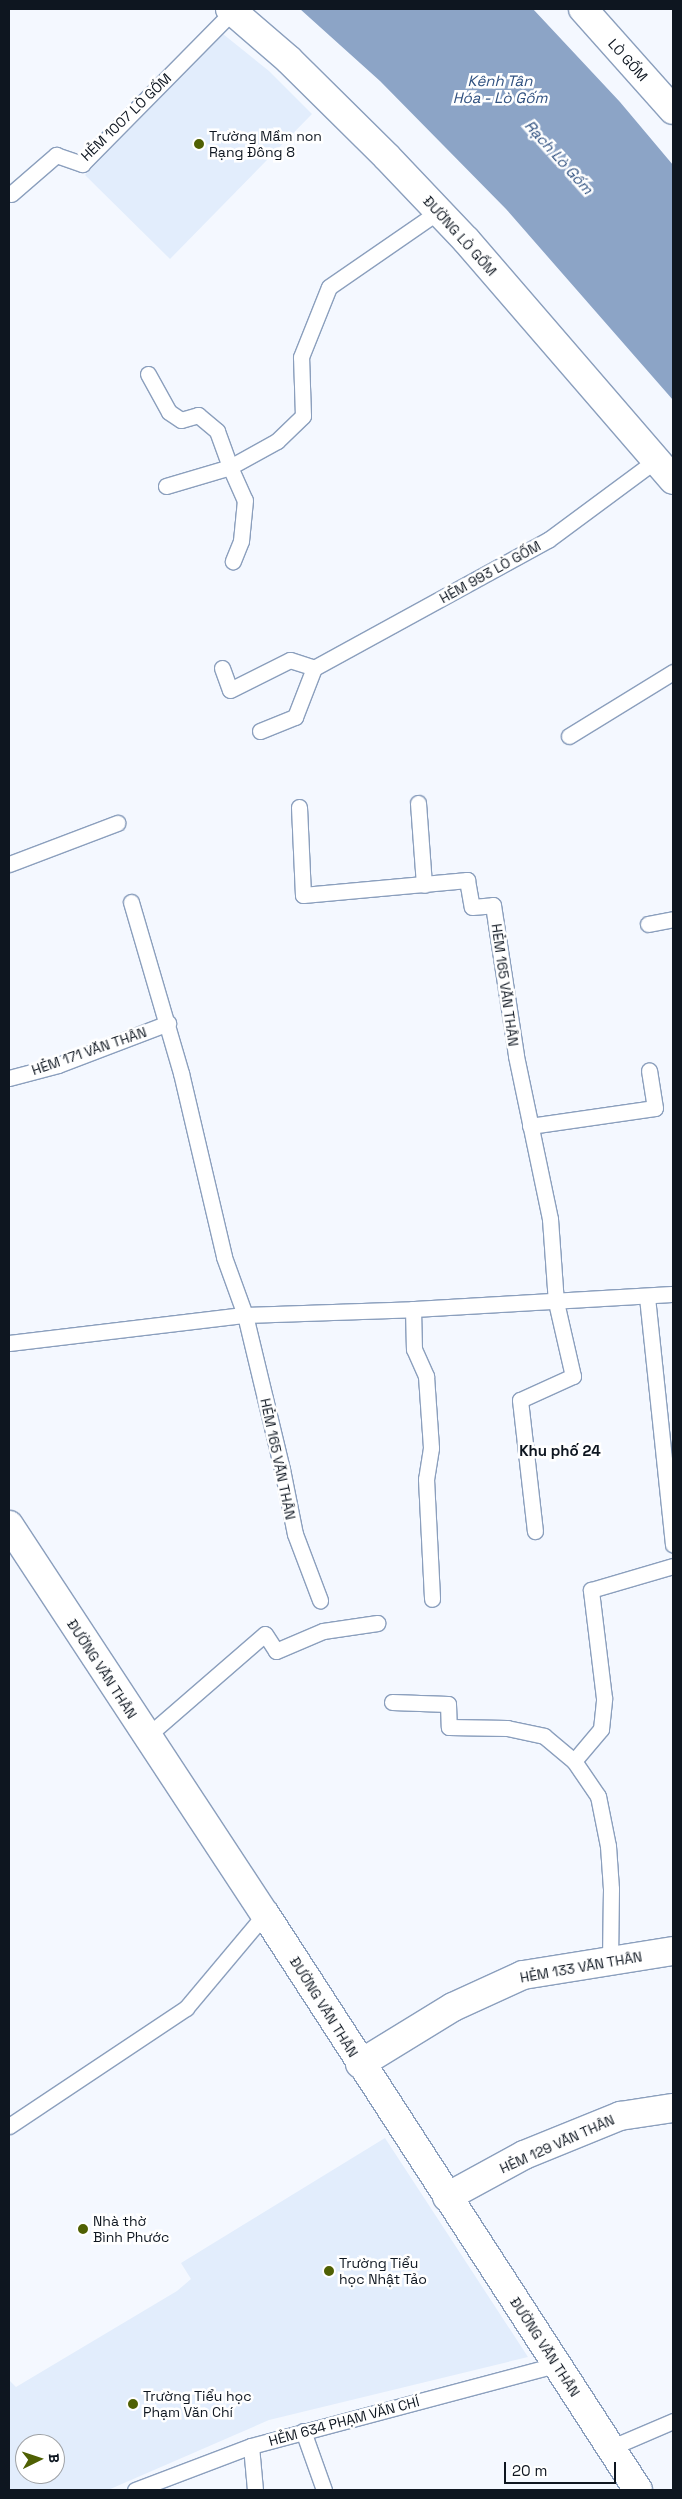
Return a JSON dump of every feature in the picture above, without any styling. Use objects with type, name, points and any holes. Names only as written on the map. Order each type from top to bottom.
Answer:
[{"type":"street","name":"LÒ GỐM","points":[[583,9],[673,110]]},
{"type":"street","name":"ĐƯỜNG LÒ GỐM","points":[[231,10],[289,60],[439,211],[665,470]]},
{"type":"street","name":"ĐƯỜNG VĂN THÂN","points":[[9,1525],[146,1737],[265,1914],[360,2064],[638,2490]]},
{"type":"street","name":"HẺM 133 VĂN THÂN","points":[[360,2064],[453,2007],[523,1975],[673,1951]]},
{"type":"street","name":"HẺM 129 VĂN THÂN","points":[[447,2198],[524,2155],[620,2116],[673,2108]]},
{"type":"lane","name":"HẺM 1007 LÒ GỐM","points":[[11,194],[56,155],[82,164],[231,10]]},
{"type":"lane","points":[[166,486],[230,467],[277,441],[303,416],[301,357],[329,287],[439,211]]},
{"type":"lane","points":[[148,374],[169,412],[181,420],[198,415],[217,431],[245,500],[241,541],[233,561]]},
{"type":"lane","name":"HẺM 993 LÒ GỐM","points":[[314,668],[548,540],[665,470]]},
{"type":"lane","points":[[222,668],[230,690],[290,660],[314,668],[295,716],[260,731]]},
{"type":"lane","points":[[569,736],[673,672]]},
{"type":"lane","points":[[418,803],[424,885]]},
{"type":"lane","name":"HẺM 165 VĂN THÂN","points":[[299,807],[304,895],[467,880],[472,907],[494,905],[516,1056],[550,1219],[556,1302],[572,1376],[520,1400],[535,1531]]},
{"type":"lane","points":[[9,864],[117,823]]},
{"type":"lane","points":[[131,902],[168,1023]]},
{"type":"lane","points":[[648,924],[673,919]]},
{"type":"lane","name":"HẺM 165 VĂN THÂN","points":[[168,1023],[224,1257],[245,1315],[282,1469],[295,1534],[320,1600]]},
{"type":"lane","name":"HẺM 171 VĂN THÂN","points":[[9,1078],[58,1065],[168,1023]]},
{"type":"lane","points":[[530,1126],[655,1108],[649,1070]]},
{"type":"lane","points":[[9,1343],[245,1315],[556,1302],[673,1294]]},
{"type":"lane","points":[[647,1297],[673,1545]]},
{"type":"lane","points":[[413,1309],[414,1349],[426,1376],[431,1448],[426,1479],[432,1599]]},
{"type":"lane","points":[[574,1761],[601,1728],[604,1698],[591,1590],[673,1566]]},
{"type":"lane","points":[[146,1737],[265,1634],[276,1651],[323,1631],[377,1623]]},
{"type":"lane","points":[[392,1702],[448,1704],[449,1727],[507,1728],[544,1736],[574,1761],[598,1796],[608,1846],[611,1888],[610,1962]]},
{"type":"lane","points":[[9,2126],[186,2008],[265,1914]]},
{"type":"lane","name":"HẺM 634 PHẠM VĂN CHÍ","points":[[135,2490],[251,2446],[556,2365]]},
{"type":"lane","points":[[610,2448],[673,2421]]},
{"type":"lane","points":[[303,2431],[324,2490]]},
{"type":"lane","points":[[251,2446],[255,2490]]},
{"type":"shaded area","name":"Trường Mầm non Rạng Đông 8","points":[[223,34],[269,71],[312,114],[170,259],[85,175]]},
{"type":"shaded area","name":"Trường Tiểu học Nhật Tảo","points":[[385,2138],[528,2357],[269,2420],[108,2490],[9,2490],[9,2380],[16,2387],[177,2291],[191,2279],[181,2263]]},
{"type":"water","name":"Kênh Tân Hóa - Lò Gốm","points":[[300,9],[533,9],[620,102],[673,165],[673,400],[506,209],[380,81]]},
{"type":"place","name":"Trường Mầm non Rạng Đông 8","points":[[199,144]]},
{"type":"place","name":"Nhà thờ Bình Phước","points":[[83,2229]]},
{"type":"place","name":"Trường Tiểu học Nhật Tảo","points":[[329,2271]]},
{"type":"place","name":"Trường Tiểu học Phạm Văn Chí","points":[[133,2404]]},
{"type":"district","name":"Khu phố 24","points":[[560,1451]]},
{"type":"water label","name":"Rạch Lò Gốm","points":[[559,157]]}]
